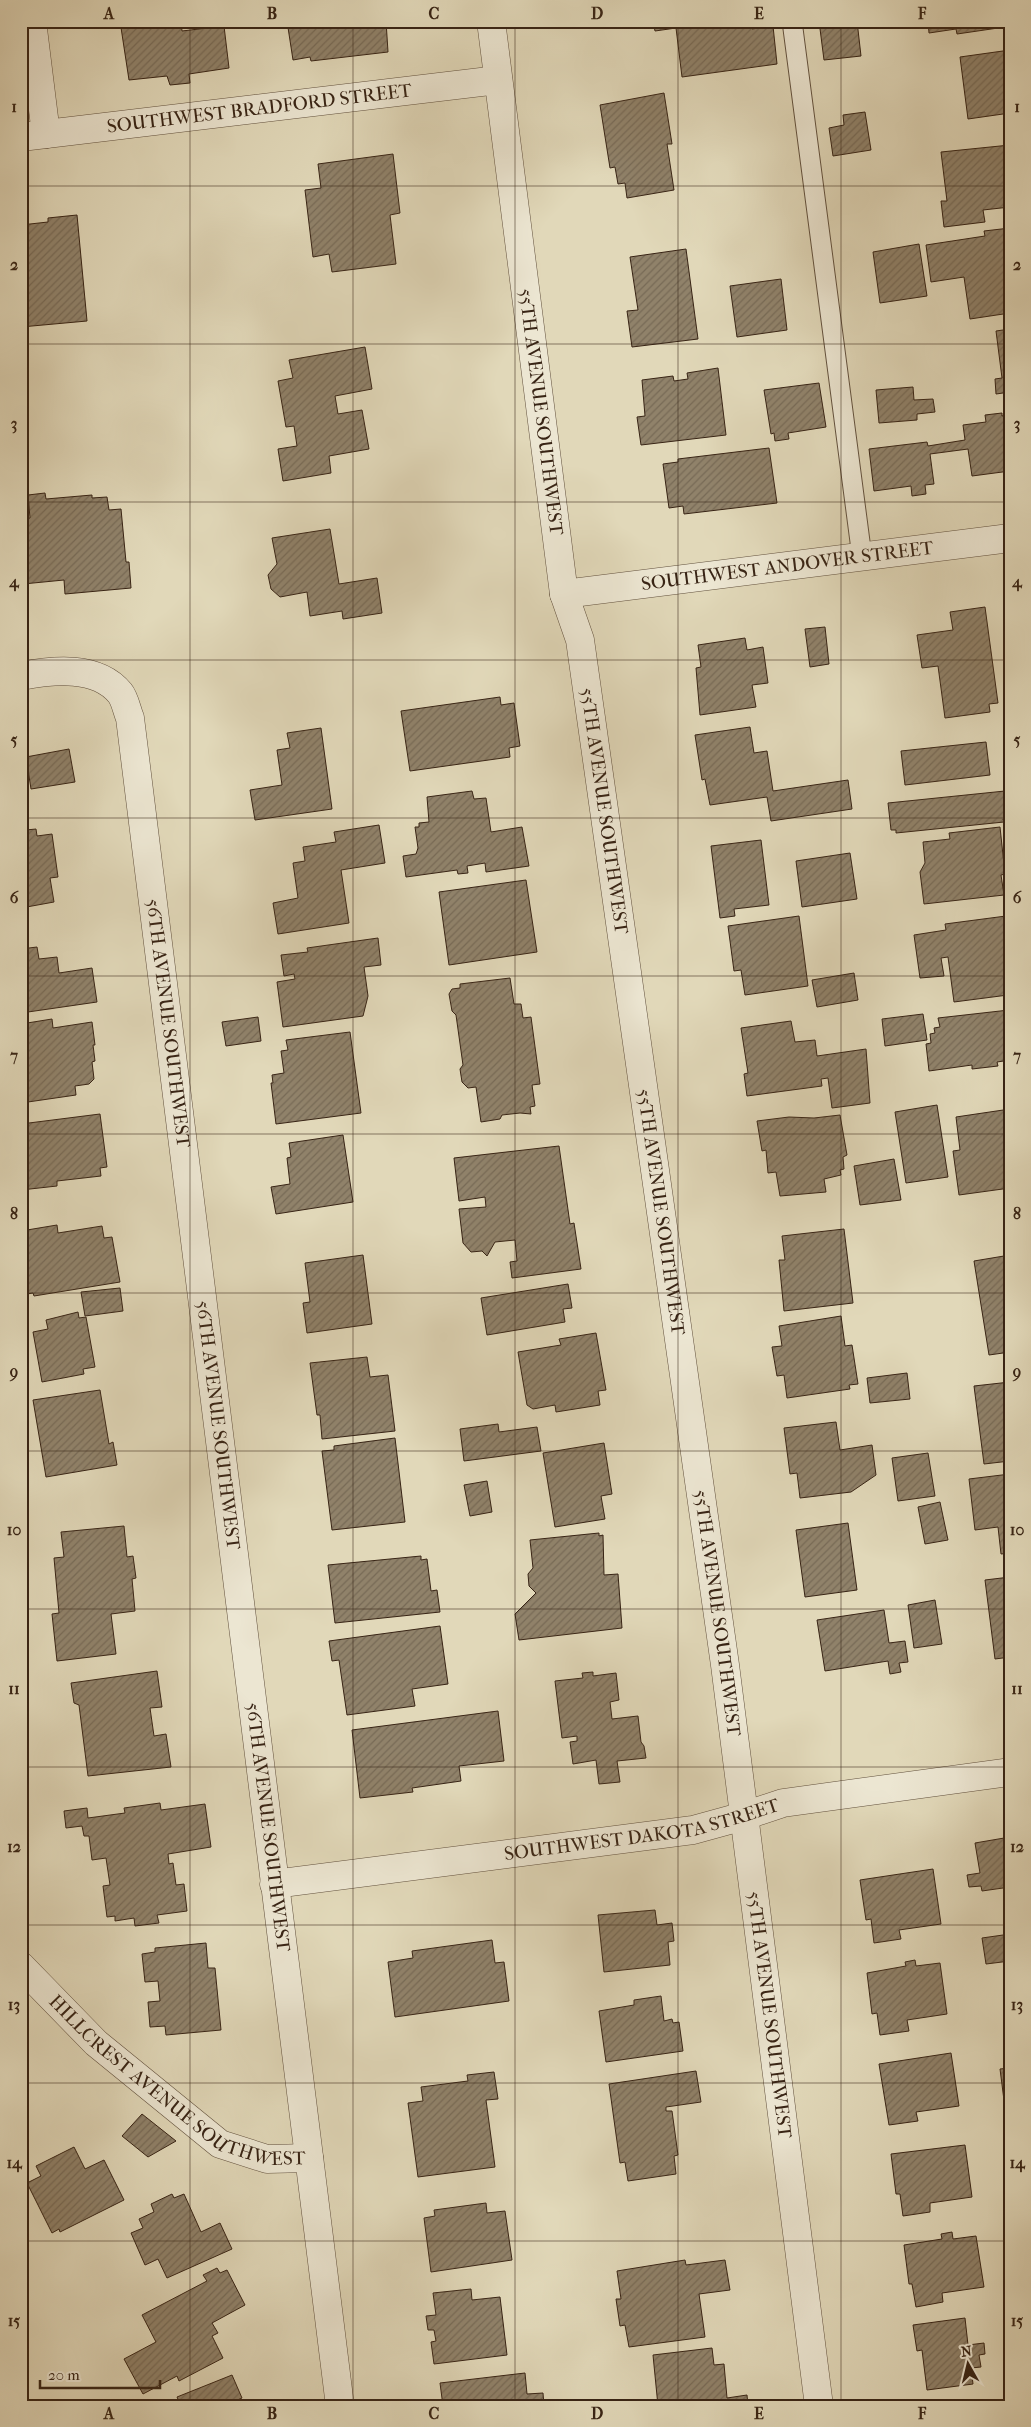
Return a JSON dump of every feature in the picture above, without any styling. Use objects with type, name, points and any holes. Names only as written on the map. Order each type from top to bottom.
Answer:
[{"type":"street","points":[[32,21],[34,135]]},
{"type":"street","name":"55TH AVENUE SOUTHWEST","points":[[491,21],[564,594],[580,640],[725,1665],[819,2406]]},
{"type":"street","name":"SOUTHWEST BRADFORD STREET","points":[[34,135],[498,80]]},
{"type":"street","name":"SOUTHWEST ANDOVER STREET","points":[[564,594],[1010,538]]},
{"type":"street","name":"56TH AVENUE SOUTHWEST","points":[[21,676],[43,672],[101,676],[121,694],[130,718],[309,2158]]},
{"type":"street","name":"SOUTHWEST DAKOTA STREET","points":[[274,1884],[693,1830],[783,1803],[1010,1772]]},
{"type":"street","name":"HILLCREST AVENUE SOUTHWEST","points":[[21,1966],[96,2043],[220,2144],[267,2159],[309,2158],[340,2406]]},
{"type":"lane","points":[[792,21],[862,557]]},
{"type":"building","points":[[120,21],[181,21],[182,31],[224,26],[229,68],[189,74],[190,83],[170,85],[167,76],[129,80]]},
{"type":"building","points":[[287,21],[386,21],[388,52],[311,61],[310,57],[293,60]]},
{"type":"building","points":[[653,21],[751,21],[752,29],[773,26],[777,64],[682,77],[676,28],[655,31]]},
{"type":"building","points":[[819,21],[857,21],[861,56],[824,60]]},
{"type":"building","points":[[928,21],[1004,21],[1005,27],[957,34],[956,29],[929,33]]},
{"type":"building","points":[[1010,50],[1010,113],[968,119],[960,57]]},
{"type":"building","points":[[664,93],[672,144],[667,144],[674,190],[627,198],[625,183],[618,184],[615,167],[610,168],[600,105]]},
{"type":"building","points":[[865,112],[871,150],[833,156],[829,128],[844,125],[843,115]]},
{"type":"building","points":[[1010,145],[1010,207],[983,210],[985,222],[944,227],[941,201],[947,201],[941,152]]},
{"type":"building","points":[[393,154],[400,213],[390,215],[396,264],[332,272],[329,254],[313,257],[305,190],[321,188],[318,164]]},
{"type":"building","points":[[77,215],[87,321],[21,327],[21,225],[48,222],[48,218]]},
{"type":"building","points":[[1010,228],[1010,255],[1005,256],[1006,263],[1010,263],[1010,313],[970,319],[964,277],[931,282],[926,245],[985,236],[984,231]]},
{"type":"building","points":[[919,244],[927,296],[880,303],[873,252]]},
{"type":"building","points":[[686,249],[698,339],[632,347],[627,311],[638,310],[630,257]]},
{"type":"building","points":[[781,279],[787,330],[737,337],[730,286]]},
{"type":"building","points":[[1010,329],[1010,392],[996,394],[995,379],[1002,378],[996,331]]},
{"type":"building","points":[[365,347],[372,389],[335,396],[338,414],[362,410],[369,449],[329,456],[331,473],[283,481],[278,449],[297,446],[294,426],[286,427],[278,381],[293,378],[289,360]]},
{"type":"building","points":[[718,368],[726,435],[641,445],[637,417],[645,416],[642,380],[673,376],[674,381],[688,379],[687,373]]},
{"type":"building","points":[[819,383],[826,427],[788,433],[789,439],[775,441],[774,433],[771,434],[764,390]]},
{"type":"building","points":[[913,387],[914,400],[933,399],[935,412],[917,414],[917,420],[879,423],[876,390]]},
{"type":"building","points":[[1002,413],[1002,416],[1010,414],[1010,471],[972,476],[968,449],[930,454],[934,484],[925,485],[926,494],[912,496],[911,486],[874,491],[869,449],[927,442],[928,446],[965,440],[963,425],[986,422],[985,415]]},
{"type":"building","points":[[769,448],[777,503],[684,514],[683,506],[669,508],[663,464],[678,462],[678,459]]},
{"type":"building","points":[[45,493],[46,499],[92,495],[92,498],[107,497],[109,510],[121,509],[126,562],[129,562],[131,588],[65,594],[64,580],[23,584],[21,519],[30,518],[28,495]]},
{"type":"building","points":[[330,529],[339,584],[377,578],[382,613],[343,619],[342,611],[310,616],[307,592],[280,597],[271,589],[268,575],[277,564],[272,538]]},
{"type":"building","points":[[985,607],[998,703],[989,704],[990,712],[945,718],[938,666],[922,668],[917,635],[953,630],[950,612]]},
{"type":"building","points":[[825,627],[829,664],[810,667],[805,629]]},
{"type":"building","points":[[745,638],[747,650],[763,647],[768,683],[752,685],[756,707],[700,715],[696,668],[701,667],[698,645]]},
{"type":"building","points":[[500,697],[501,705],[514,703],[520,746],[509,748],[510,757],[410,771],[401,711]]},
{"type":"building","points":[[750,727],[754,753],[767,751],[773,791],[848,780],[852,809],[771,821],[767,797],[710,805],[705,779],[702,780],[695,735]]},
{"type":"building","points":[[321,728],[332,809],[255,820],[250,790],[282,785],[277,750],[290,748],[287,733]]},
{"type":"building","points":[[986,742],[990,775],[905,785],[901,751]]},
{"type":"building","points":[[69,749],[75,782],[31,789],[26,757]]},
{"type":"building","points":[[472,791],[474,799],[486,798],[491,832],[522,827],[529,866],[486,872],[485,863],[467,866],[468,873],[458,874],[457,870],[406,877],[403,856],[416,854],[418,848],[415,827],[419,827],[419,823],[429,822],[427,797]]},
{"type":"building","points":[[1005,791],[1008,818],[1003,819],[1004,822],[896,833],[896,830],[891,830],[888,803]]},
{"type":"building","points":[[21,807],[26,830],[36,829],[37,836],[52,834],[58,877],[50,878],[54,902],[21,908]]},
{"type":"building","points":[[379,825],[385,863],[341,870],[349,923],[278,934],[273,903],[298,898],[293,863],[305,861],[303,847],[336,842],[334,832]]},
{"type":"building","points":[[1000,827],[1005,874],[1001,875],[1004,895],[924,904],[920,872],[925,863],[923,842],[950,839],[949,833]]},
{"type":"building","points":[[761,840],[769,905],[734,909],[735,916],[720,918],[711,846]]},
{"type":"building","points":[[850,853],[857,899],[802,907],[796,861]]},
{"type":"building","points":[[526,880],[537,952],[449,965],[439,892]]},
{"type":"building","points":[[799,916],[808,986],[745,995],[741,970],[734,971],[728,926]]},
{"type":"building","points":[[1006,916],[1010,960],[1004,961],[1008,995],[954,1002],[948,957],[941,958],[944,976],[920,978],[914,935],[946,930],[945,924]]},
{"type":"building","points":[[378,938],[381,965],[364,967],[368,996],[363,1016],[283,1027],[277,982],[295,979],[294,974],[284,976],[281,955],[308,952],[307,948]]},
{"type":"building","points":[[37,947],[39,959],[57,957],[59,973],[92,968],[97,1002],[21,1013],[21,949]]},
{"type":"building","points":[[854,973],[858,1000],[817,1007],[812,980]]},
{"type":"building","points":[[510,978],[514,1004],[521,1004],[523,1018],[531,1017],[540,1084],[532,1085],[535,1106],[530,1107],[531,1114],[502,1115],[500,1119],[481,1122],[476,1087],[468,1088],[462,1082],[460,1069],[463,1065],[456,1015],[452,1011],[449,994],[452,989],[460,988],[460,984]]},
{"type":"building","points":[[1009,1010],[1010,1060],[997,1062],[998,1066],[972,1069],[972,1065],[929,1071],[926,1044],[931,1043],[930,1034],[935,1033],[934,1028],[940,1027],[938,1018]]},
{"type":"building","points":[[923,1014],[927,1040],[885,1046],[882,1019]]},
{"type":"building","points":[[258,1017],[261,1041],[226,1046],[222,1022]]},
{"type":"building","points":[[52,1019],[53,1028],[92,1022],[95,1045],[93,1045],[95,1061],[92,1062],[94,1079],[89,1084],[75,1086],[76,1095],[21,1103],[21,1024]]},
{"type":"building","points":[[791,1021],[795,1042],[815,1040],[817,1056],[866,1049],[870,1103],[832,1108],[828,1078],[821,1079],[822,1086],[747,1096],[744,1074],[748,1073],[741,1028]]},
{"type":"building","points":[[350,1032],[361,1113],[276,1124],[271,1083],[273,1083],[272,1075],[284,1073],[281,1051],[288,1050],[286,1040]]},
{"type":"building","points":[[937,1105],[948,1177],[906,1183],[895,1112]]},
{"type":"building","points":[[1010,1109],[1010,1188],[959,1195],[953,1151],[960,1150],[956,1117]]},
{"type":"building","points":[[100,1114],[107,1167],[100,1168],[101,1176],[57,1181],[57,1186],[21,1190],[21,1124]]},
{"type":"building","points":[[840,1115],[847,1155],[843,1157],[844,1169],[840,1170],[841,1175],[824,1179],[826,1192],[780,1196],[776,1172],[768,1173],[766,1150],[762,1151],[757,1121],[789,1117],[814,1118]]},
{"type":"building","points":[[343,1135],[353,1202],[276,1214],[271,1187],[290,1184],[287,1158],[291,1157],[289,1143]]},
{"type":"building","points":[[559,1146],[570,1224],[574,1223],[581,1269],[512,1278],[510,1262],[517,1261],[515,1240],[495,1242],[487,1256],[482,1251],[471,1252],[463,1243],[459,1209],[486,1207],[485,1197],[459,1201],[454,1158]]},
{"type":"building","points":[[894,1159],[901,1200],[860,1205],[854,1166]]},
{"type":"building","points":[[57,1225],[58,1233],[102,1226],[104,1238],[112,1237],[120,1282],[34,1296],[33,1293],[21,1295],[21,1231]]},
{"type":"building","points":[[844,1229],[853,1303],[784,1311],[779,1260],[785,1260],[782,1236]]},
{"type":"building","points":[[363,1255],[372,1324],[307,1333],[303,1303],[310,1302],[305,1263]]},
{"type":"building","points":[[1010,1255],[1010,1352],[989,1355],[974,1261]]},
{"type":"building","points":[[568,1284],[572,1308],[563,1309],[565,1322],[487,1335],[481,1298]]},
{"type":"building","points":[[120,1288],[123,1311],[85,1316],[81,1292]]},
{"type":"building","points":[[78,1312],[79,1318],[86,1317],[95,1367],[83,1369],[84,1374],[42,1382],[33,1332],[48,1329],[46,1320]]},
{"type":"building","points":[[841,1316],[845,1346],[852,1345],[858,1384],[849,1385],[850,1389],[787,1398],[784,1375],[777,1376],[772,1347],[782,1346],[779,1326]]},
{"type":"building","points":[[596,1333],[606,1390],[598,1391],[600,1405],[556,1412],[555,1405],[533,1409],[527,1405],[518,1352],[561,1345],[559,1339]]},
{"type":"building","points":[[367,1357],[370,1377],[388,1375],[395,1431],[322,1439],[320,1415],[317,1415],[310,1363]]},
{"type":"building","points":[[907,1373],[910,1399],[870,1403],[867,1378]]},
{"type":"building","points":[[1010,1382],[1010,1461],[984,1464],[974,1386]]},
{"type":"building","points":[[100,1390],[109,1444],[113,1442],[117,1465],[46,1477],[33,1400]]},
{"type":"building","points":[[836,1422],[840,1450],[872,1445],[876,1475],[851,1492],[800,1498],[797,1473],[790,1474],[784,1428]]},
{"type":"building","points":[[498,1424],[499,1432],[537,1427],[541,1451],[464,1461],[460,1429]]},
{"type":"building","points":[[395,1438],[405,1522],[332,1530],[322,1451],[334,1450],[334,1446]]},
{"type":"building","points":[[604,1443],[612,1494],[601,1496],[605,1519],[555,1527],[543,1453]]},
{"type":"building","points":[[928,1453],[935,1496],[898,1501],[892,1458]]},
{"type":"building","points":[[1010,1474],[1010,1553],[1001,1554],[998,1527],[975,1530],[969,1479]]},
{"type":"building","points":[[487,1481],[492,1512],[470,1516],[464,1485]]},
{"type":"building","points":[[940,1502],[948,1540],[925,1544],[918,1507]]},
{"type":"building","points":[[848,1523],[857,1590],[805,1597],[796,1530]]},
{"type":"building","points":[[124,1526],[127,1557],[133,1556],[136,1578],[132,1579],[135,1611],[111,1614],[116,1654],[57,1661],[52,1614],[59,1613],[54,1558],[64,1557],[61,1532]]},
{"type":"building","points":[[599,1533],[599,1536],[603,1535],[604,1575],[618,1574],[622,1628],[519,1640],[515,1614],[536,1593],[529,1586],[528,1574],[533,1568],[530,1540]]},
{"type":"building","points":[[421,1556],[421,1560],[427,1559],[431,1591],[437,1590],[440,1612],[335,1623],[328,1565]]},
{"type":"building","points":[[1010,1577],[1010,1657],[995,1659],[985,1580]]},
{"type":"building","points":[[935,1600],[942,1644],[914,1648],[908,1605]]},
{"type":"building","points":[[884,1610],[889,1643],[905,1641],[908,1662],[899,1663],[901,1672],[890,1674],[888,1661],[825,1671],[817,1620]]},
{"type":"building","points":[[440,1626],[448,1684],[412,1689],[415,1706],[347,1715],[339,1660],[332,1661],[329,1641]]},
{"type":"building","points":[[157,1671],[162,1707],[150,1708],[154,1736],[166,1734],[171,1767],[88,1776],[79,1705],[74,1703],[71,1683]]},
{"type":"building","points":[[593,1672],[593,1676],[616,1673],[619,1700],[610,1702],[612,1719],[638,1716],[641,1742],[644,1746],[646,1758],[617,1761],[620,1782],[599,1784],[596,1760],[573,1764],[570,1742],[577,1741],[577,1736],[562,1738],[555,1681],[583,1678],[582,1673]]},
{"type":"building","points":[[498,1711],[504,1761],[459,1766],[461,1781],[412,1788],[413,1792],[360,1798],[352,1730]]},
{"type":"building","points":[[160,1803],[161,1810],[205,1804],[211,1847],[168,1854],[169,1864],[173,1863],[176,1885],[184,1884],[187,1911],[157,1915],[159,1923],[135,1926],[134,1918],[115,1921],[115,1916],[107,1917],[103,1886],[110,1885],[106,1858],[92,1860],[89,1836],[84,1836],[82,1826],[66,1828],[64,1811],[87,1808],[88,1818],[125,1813],[124,1808]]},
{"type":"building","points":[[1010,1837],[1010,1887],[982,1891],[981,1886],[969,1887],[967,1875],[980,1873],[975,1843]]},
{"type":"building","points":[[933,1869],[941,1924],[899,1930],[901,1939],[874,1943],[871,1919],[866,1920],[860,1880]]},
{"type":"building","points":[[655,1910],[657,1925],[672,1923],[674,1941],[668,1942],[670,1965],[604,1972],[598,1915]]},
{"type":"building","points":[[1010,1934],[1010,1961],[986,1964],[982,1938]]},
{"type":"building","points":[[492,1940],[495,1963],[504,1962],[509,2001],[395,2017],[388,1962],[413,1958],[412,1951]]},
{"type":"building","points":[[206,1943],[208,1968],[215,1968],[221,2030],[166,2035],[165,2026],[150,2027],[148,2002],[160,2001],[158,1981],[145,1982],[142,1954],[155,1952],[155,1948]]},
{"type":"building","points":[[915,1960],[916,1966],[940,1963],[947,2014],[907,2020],[909,2031],[880,2035],[877,2013],[872,2014],[867,1973],[906,1966],[905,1962]]},
{"type":"building","points":[[661,1996],[664,2021],[672,2019],[673,2023],[679,2022],[683,2051],[606,2062],[599,2011],[634,2005],[634,2000]]},
{"type":"building","points":[[951,2053],[959,2106],[916,2112],[918,2121],[889,2125],[879,2064]]},
{"type":"building","points":[[1010,2068],[1010,2116],[1006,2116],[1000,2069]]},
{"type":"building","points":[[696,2071],[701,2102],[666,2107],[666,2111],[672,2111],[678,2155],[674,2156],[676,2174],[628,2181],[625,2162],[620,2163],[609,2084]]},
{"type":"building","points":[[494,2072],[498,2099],[486,2100],[495,2167],[418,2177],[408,2103],[423,2101],[421,2087],[468,2081],[467,2075]]},
{"type":"building","points":[[21,2082],[28,2095],[21,2099]]},
{"type":"building","points":[[142,2114],[176,2141],[148,2157],[122,2136]]},
{"type":"building","points":[[965,2145],[972,2197],[930,2203],[930,2212],[903,2216],[900,2194],[896,2194],[891,2154]]},
{"type":"building","points":[[74,2147],[85,2169],[104,2160],[124,2200],[60,2232],[59,2229],[52,2233],[27,2183],[41,2176],[36,2166]]},
{"type":"building","points":[[172,2194],[174,2198],[184,2194],[201,2232],[220,2223],[232,2249],[167,2278],[158,2259],[145,2265],[131,2233],[143,2228],[139,2219],[154,2212],[151,2204]]},
{"type":"building","points":[[486,2203],[487,2213],[505,2211],[512,2260],[431,2272],[424,2218],[435,2216],[434,2210]]},
{"type":"building","points":[[952,2232],[953,2239],[976,2236],[984,2287],[942,2293],[943,2302],[916,2307],[912,2284],[909,2284],[904,2245],[942,2239],[941,2234]]},
{"type":"building","points":[[685,2260],[686,2265],[725,2260],[730,2290],[699,2294],[705,2337],[629,2347],[625,2325],[620,2326],[616,2299],[621,2299],[617,2271]]},
{"type":"building","points":[[217,2268],[220,2273],[227,2270],[245,2305],[212,2323],[218,2333],[212,2336],[223,2358],[179,2381],[177,2376],[143,2394],[124,2359],[156,2342],[142,2315],[207,2281],[203,2275]]},
{"type":"building","points":[[471,2289],[472,2300],[500,2297],[507,2355],[434,2364],[431,2342],[436,2341],[434,2330],[428,2330],[426,2316],[436,2315],[433,2293]]},
{"type":"building","points":[[965,2318],[968,2345],[984,2343],[985,2354],[979,2355],[981,2367],[971,2368],[973,2384],[927,2390],[922,2350],[917,2351],[913,2325]]},
{"type":"building","points":[[712,2348],[714,2365],[724,2364],[727,2398],[747,2395],[748,2406],[658,2406],[653,2355]]},
{"type":"building","points":[[525,2373],[527,2394],[543,2393],[544,2406],[443,2406],[440,2383]]},
{"type":"building","points":[[232,2375],[242,2398],[223,2406],[181,2406],[177,2397]]}]
